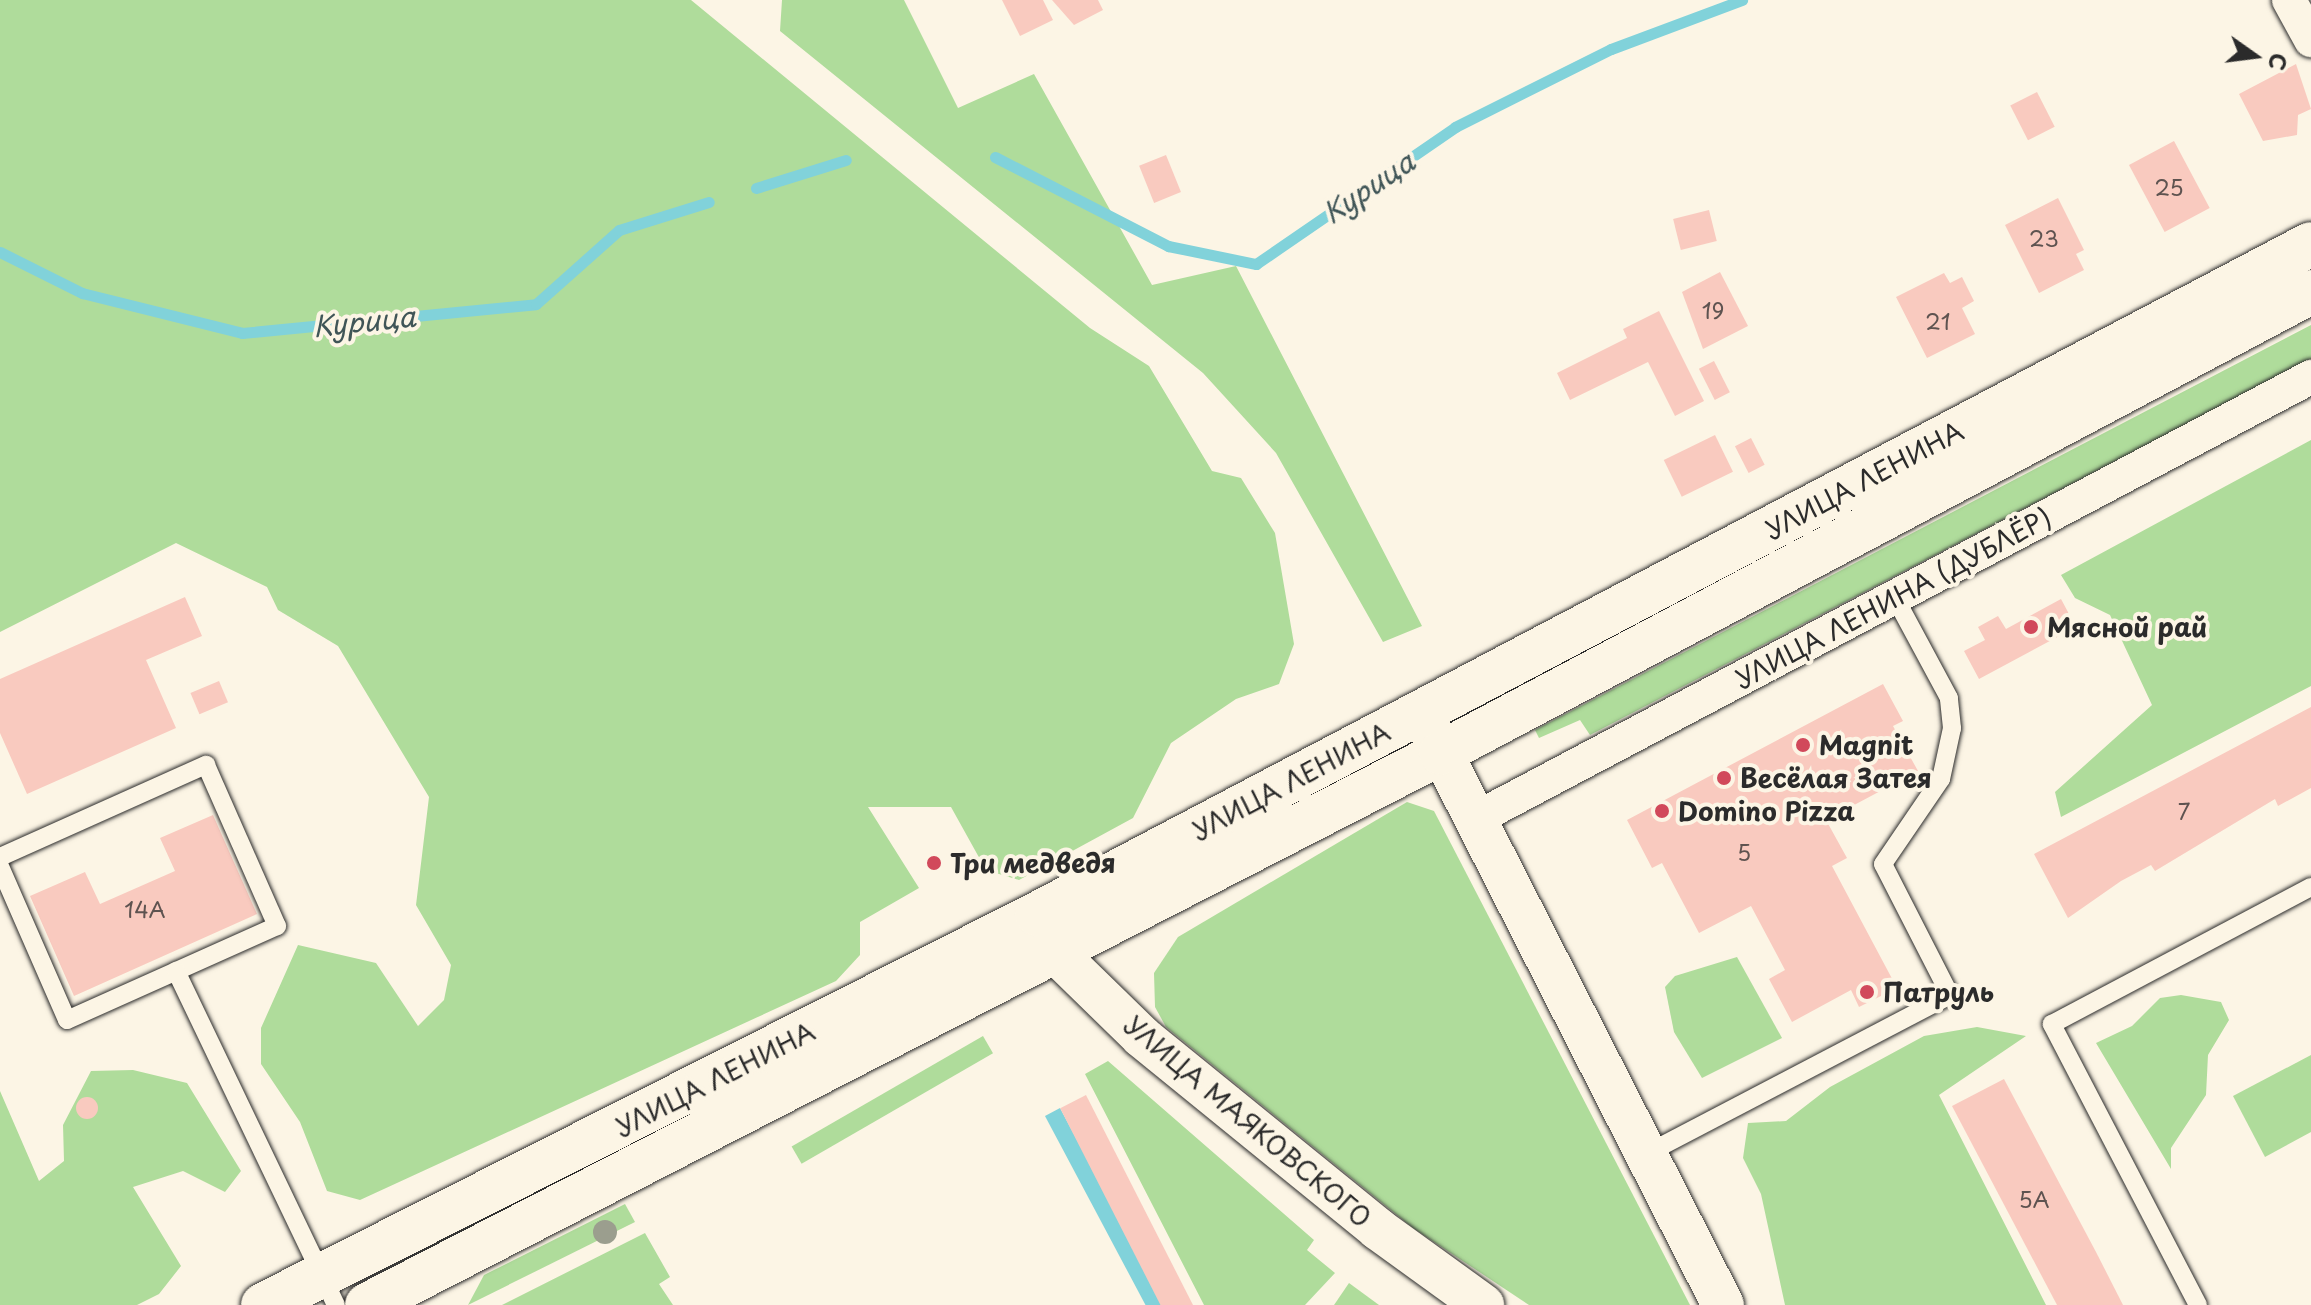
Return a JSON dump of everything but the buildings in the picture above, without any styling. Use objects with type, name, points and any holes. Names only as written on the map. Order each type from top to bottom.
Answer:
[{"type":"main road","name":"УЛИЦА ЛЕНИНА","points":[[263,1305],[330,1292],[390,1245],[1037,914],[2311,244]]},
{"type":"main road","name":"УЛИЦА ЛЕНИНА","points":[[367,1305],[416,1294],[2311,292]]},
{"type":"street","points":[[2289,0],[2311,40]]},
{"type":"street","name":"УЛИЦА ЛЕНИНА (ДУБЛЁР)","points":[[1475,819],[2311,377]]},
{"type":"street","points":[[1421,713],[1723,1305]]},
{"type":"street","name":"УЛИЦА МАЯКОВСКОГО","points":[[1037,914],[1056,953],[1142,1037],[1483,1305]]},
{"type":"lane","points":[[1646,1154],[1950,995],[1883,864],[1941,779],[1952,728],[1949,698],[1894,596]]},
{"type":"lane","points":[[0,857],[206,765],[277,926],[67,1020],[0,867]]},
{"type":"lane","points":[[2198,1305],[2052,1024],[2311,887]]},
{"type":"lane","points":[[176,971],[330,1292]]},
{"type":"lane","points":[[390,1245],[416,1294]]},
{"type":"green space","points":[[0,0],[691,0],[1090,328],[1149,366],[1212,471],[1241,478],[1275,533],[1294,644],[1279,684],[1236,699],[1171,743],[1133,818],[1019,880],[986,870],[951,807],[868,807],[919,888],[860,922],[860,955],[836,981],[360,1200],[327,1191],[300,1122],[261,1064],[261,1028],[298,945],[376,963],[418,1026],[444,1000],[451,965],[416,905],[429,797],[338,646],[278,610],[267,587],[176,543],[0,632]]},
{"type":"green space","points":[[782,0],[904,0],[958,108],[1034,74],[1152,285],[1236,266],[1422,626],[1383,642],[1276,453],[1203,373],[780,31]]},
{"type":"green space","points":[[2311,325],[2311,359],[1590,735],[1580,720],[1539,738],[1535,730]]},
{"type":"green space","points":[[2311,440],[2311,686],[2061,817],[2055,792],[2152,705],[2110,615],[2075,598],[2061,575]]},
{"type":"green space","points":[[1407,802],[1434,811],[1690,1305],[1529,1305],[1413,1228],[1166,1027],[1155,1007],[1154,973],[1178,937]]},
{"type":"green space","points":[[1737,957],[1782,1038],[1702,1078],[1674,1032],[1665,987],[1675,976]]},
{"type":"green space","points":[[2181,995],[2221,1002],[2229,1020],[2208,1055],[2206,1095],[2171,1148],[2171,1169],[2096,1043],[2132,1026],[2160,998]]},
{"type":"green space","points":[[1977,1027],[2026,1036],[1939,1095],[2046,1305],[1785,1305],[1761,1194],[1743,1158],[1748,1123],[1786,1121],[1830,1087],[1924,1036]]},
{"type":"green space","points":[[983,1036],[993,1053],[802,1164],[792,1146]]},
{"type":"green space","points":[[2311,1055],[2311,1132],[2265,1157],[2233,1096]]},
{"type":"green space","points":[[1108,1061],[1314,1240],[1307,1250],[1335,1273],[1305,1305],[1204,1305],[1085,1074]]},
{"type":"green space","points":[[133,1070],[187,1083],[241,1171],[225,1192],[183,1171],[133,1187],[181,1266],[159,1294],[137,1305],[0,1305],[0,1091],[39,1181],[64,1161],[63,1125],[91,1071]]},
{"type":"green space","points":[[625,1204],[635,1222],[468,1305],[484,1275]]},
{"type":"green space","points":[[645,1233],[670,1277],[659,1284],[673,1305],[502,1305]]},
{"type":"green space","points":[[1349,1283],[1379,1305],[1334,1305]]},
{"type":"water","points":[[1060,1108],[1164,1304],[1145,1305],[1045,1116]]},
{"type":"waterway","name":"Курица","points":[[995,157],[1168,246],[1256,264],[1455,127],[1611,49],[1742,0]]},
{"type":"waterway","name":"Курица","points":[[756,188],[846,160]]},
{"type":"waterway","name":"Курица","points":[[0,252],[82,293],[242,333],[536,304],[619,230],[709,202]]},
{"type":"place","name":"Мясной рай","points":[[2031,627]]},
{"type":"place","name":"Magnit","points":[[1803,745]]},
{"type":"place","name":"Весёлая Затея","points":[[1724,778]]},
{"type":"place","name":"Domino Pizza","points":[[1662,811]]},
{"type":"place","name":"Три медведя","points":[[934,863]]},
{"type":"place","name":"Патруль","points":[[1867,992]]}]
